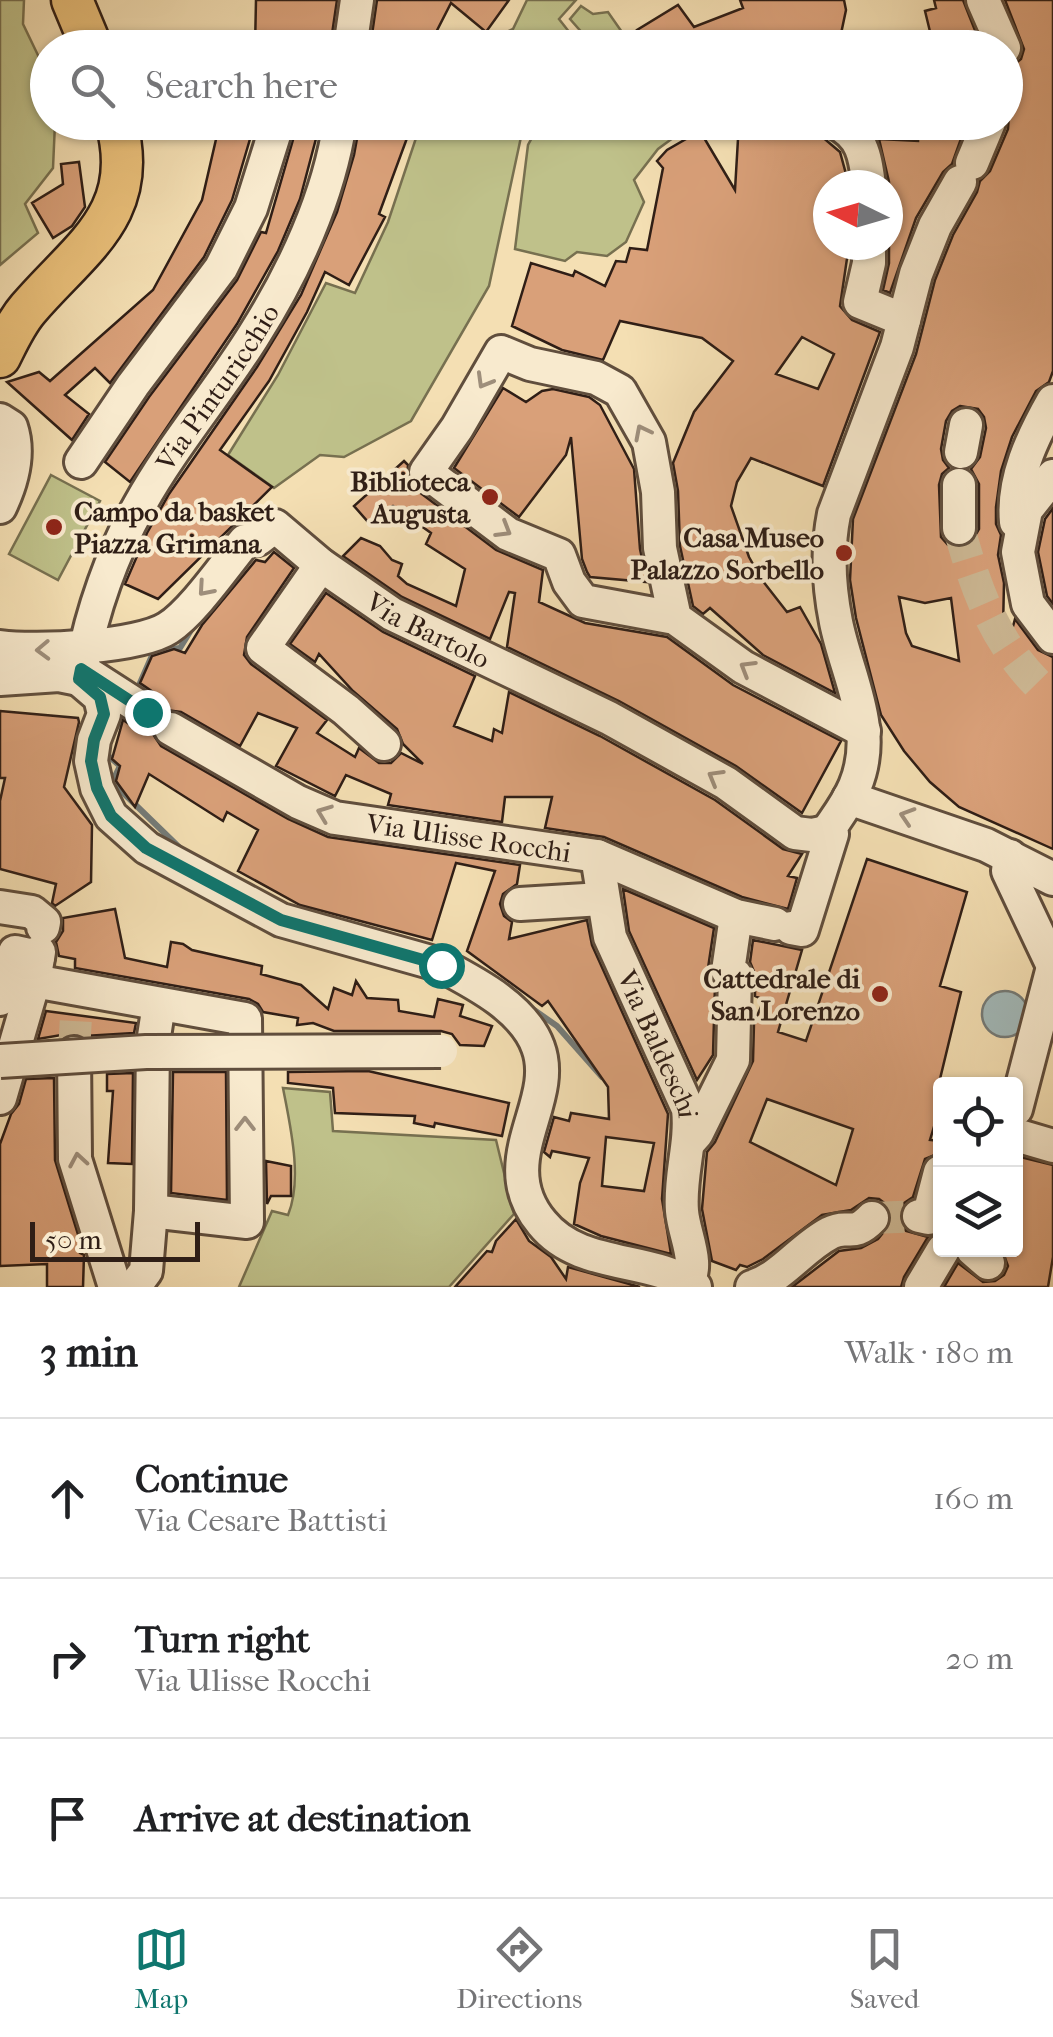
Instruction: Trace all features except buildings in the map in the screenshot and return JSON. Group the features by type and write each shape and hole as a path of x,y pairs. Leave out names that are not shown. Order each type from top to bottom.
{"main road":[{"path":"72,0 84,30"},
{"path":"0,357 24,313 109,218 120,194 124,172 121,140"}],"street":[{"path":"353,30 357,0"},
{"path":"983,0 996,30"},
{"path":"88,451 221,268 251,208 272,140"},
{"name":"Via Pinturicchio","path":"82,665 107,576 140,505 256,333 286,278 322,194 329,140"},
{"path":"859,140 866,170"},
{"path":"832,825 857,783 864,730 862,708 842,648 831,592 830,536 838,498 878,400 916,274 935,226 981,140"},
{"path":"869,260 860,302 904,320"},
{"path":"675,618 660,548 658,492 649,442 620,391 596,378 530,364 501,352 426,472 508,534 560,555 569,582 583,601 675,618 743,667 864,730"},
{"path":"1053,402 1023,464 1014,510 1028,604 1053,637"},
{"path":"0,507 10,487 8,434"},
{"path":"1018,552 1026,510 1053,476"},
{"path":"959,486 959,528"},
{"name":"Via Bartolo","path":"82,665 166,629 245,542 258,539 275,526 321,566 392,614 609,718 726,783 832,825 965,837 1053,879"},
{"path":"321,566 263,648 346,710 384,744"},
{"path":"0,648 82,665 100,697 104,714 91,761 97,788 111,816 146,848 281,920 441,965 517,1016 538,1046 541,1059 522,1180 528,1204 544,1227 570,1246 684,1283"},
{"path":"0,678 60,675 82,665"},
{"name":"Via Ulisse Rocchi","path":"82,665 159,720 298,802 336,818 597,856 736,916 789,927 832,825"},
{"name":"Via Baldeschi","path":"597,856 610,938 684,1109 689,1142 682,1183 682,1215 692,1264 684,1283"},
{"path":"1010,856 1008,871 1053,966 1023,1083"},
{"path":"520,904 602,899"},
{"path":"0,906 32,912 40,948 77,1003 159,1004 245,1020 247,1222 151,1212"},
{"path":"689,1142 697,1134 732,1060 735,975 728,971 736,916"},
{"path":"0,999 15,952 40,948"},
{"path":"40,948 1,1078 146,1052 441,1051"},
{"path":"134,1287 146,1271 151,1212 152,1043 159,1004"},
{"path":"74,1053 75,1158 115,1287"},
{"path":"1023,1136 1053,1146"},
{"path":"89,1207 91,1287"},
{"path":"766,1280 831,1232 862,1228 872,1218"},
{"path":"921,1287 939,1257"}],"green space":[{"path":"0,0 24,0 23,24 30,39 30,140 54,140 53,168 25,204 38,233 0,265"},
{"path":"527,0 576,0 559,19 568,30 513,29"},
{"path":"581,6 593,14 608,12 621,30 580,30 570,19"},
{"path":"415,140 520,140 489,286 411,421 344,457 320,455 274,488 228,455 278,375 326,283 355,293 388,222"},
{"path":"531,140 670,140 658,149 634,180 644,202 626,242 607,256 577,252 565,261 515,249"},
{"name":"Campo da basket Piazza Grimana","path":"51,475 100,501 58,580 9,554"},
{"path":"283,1088 330,1092 333,1131 496,1140 514,1214 449,1287 239,1287 272,1211 288,1215 292,1201 294,1152"}],"water":[{"path":"1005,991 1021,998 1028,1014 1021,1030 1005,1037 989,1030 982,1014 989,998"}],"waterway":[{"path":"152,702 155,696 140,683 154,651 180,648 193,627"},
{"path":"113,733 121,719 137,722"},
{"path":"104,752 120,766 112,782 182,850"},
{"path":"527,1005 557,1026 602,1077"}],"tunnel":[{"path":"959,528 973,575 1002,639 1048,694"},
{"path":"74,1053 76,1016"},
{"path":"872,1218 919,1216"}],"place":[{"name":"Biblioteca Augusta","path":"490,497"},
{"name":"Campo da basket Piazza Grimana","path":"54,527"},
{"name":"Casa Museo Palazzo Sorbello","path":"844,553"},
{"name":"Cattedrale di San Lorenzo","path":"880,994"}],"route":[{"path":"147,712 81,669 79,679 100,697 104,714 91,761 97,788 111,816 146,848 281,920 441,965"}]}
